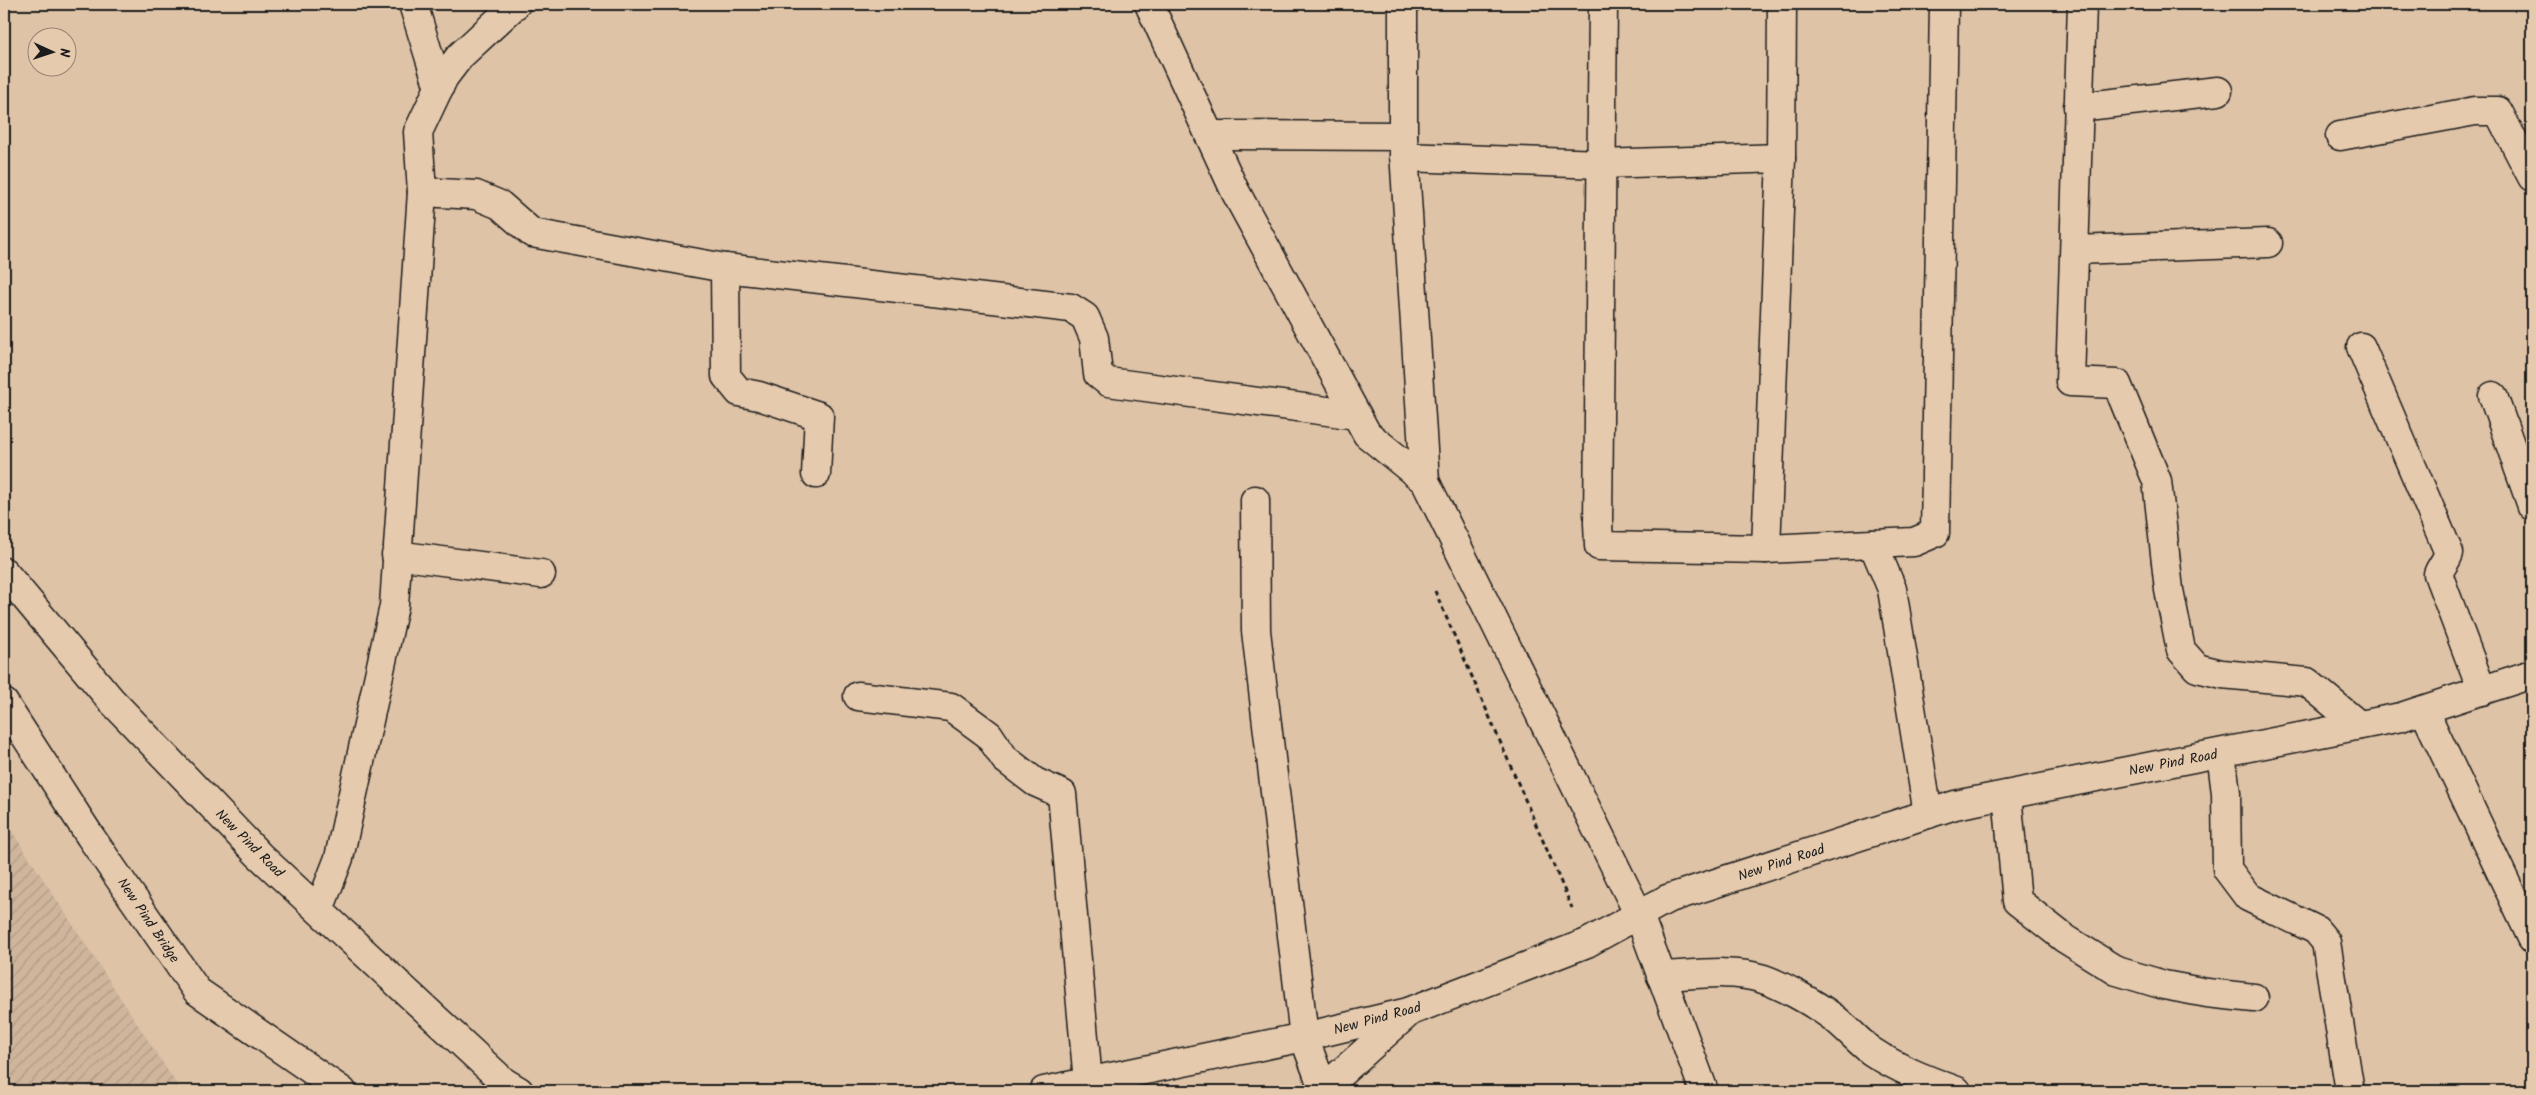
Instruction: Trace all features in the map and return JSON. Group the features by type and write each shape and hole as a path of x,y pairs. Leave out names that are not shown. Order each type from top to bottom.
{"street":[{"path":"413,4 439,88"},
{"path":"319,910 338,858 394,606 422,192 418,132 439,88 460,56 516,4"},
{"path":"1149,4 1235,191 1367,434 1425,481"},
{"path":"1403,4 1404,146 1425,481 1639,915 1704,1091"},
{"path":"1603,4 1599,546 1766,550 1914,542 1935,533 1944,4"},
{"path":"1766,550 1781,158 1782,4"},
{"path":"2082,4 2070,382 2117,384 2157,481 2169,590 2181,650 2197,668 2222,674 2307,682 2360,726"},
{"path":"2078,107 2218,91"},
{"path":"2340,136 2475,111 2498,111 2532,177"},
{"path":"1209,136 1404,146 1601,164 1781,158"},
{"path":"422,192 476,195 500,205 532,233 725,268 1071,308 1085,317 1094,338 1098,374 1108,382 1357,415"},
{"path":"2074,250 2268,243"},
{"path":"725,268 726,376 739,392 759,396 819,416 816,474"},
{"path":"2361,347 2449,553 2446,564 2440,568 2438,574 2482,691"},
{"path":"2494,396 2532,506"},
{"path":"1255,500 1256,631 1304,1037 1323,1091 1408,1012"},
{"path":"1873,544 1892,589 1928,814"},
{"path":"396,555 541,574"},
{"name":"New Pind Road","path":"4,572 111,700 260,855 504,1082 519,1091"},
{"name":"New Pind Road","path":"1044,1091 1304,1037 1408,1012 1587,944 1667,899 1955,805 2401,717 2532,674"},
{"path":"858,696 951,708 989,735 1005,759 1028,777 1062,794 1088,1082"},
{"name":"New Pind Bridge","path":"4,703 90,836 197,990 342,1091"},
{"path":"2424,710 2532,938"},
{"path":"2221,753 2226,793 2227,869 2248,897 2316,930 2326,942 2350,1091"},
{"path":"2007,795 2017,901 2064,938 2118,971 2181,988 2254,998"},
{"path":"1661,976 1738,974 1760,978 1807,1000 1834,1017 1869,1049 1890,1063 1911,1074 1958,1091"}],"path":[{"path":"1434,589 1587,944"}],"shaded area":[{"path":"4,819 181,1091 4,1091"}]}
